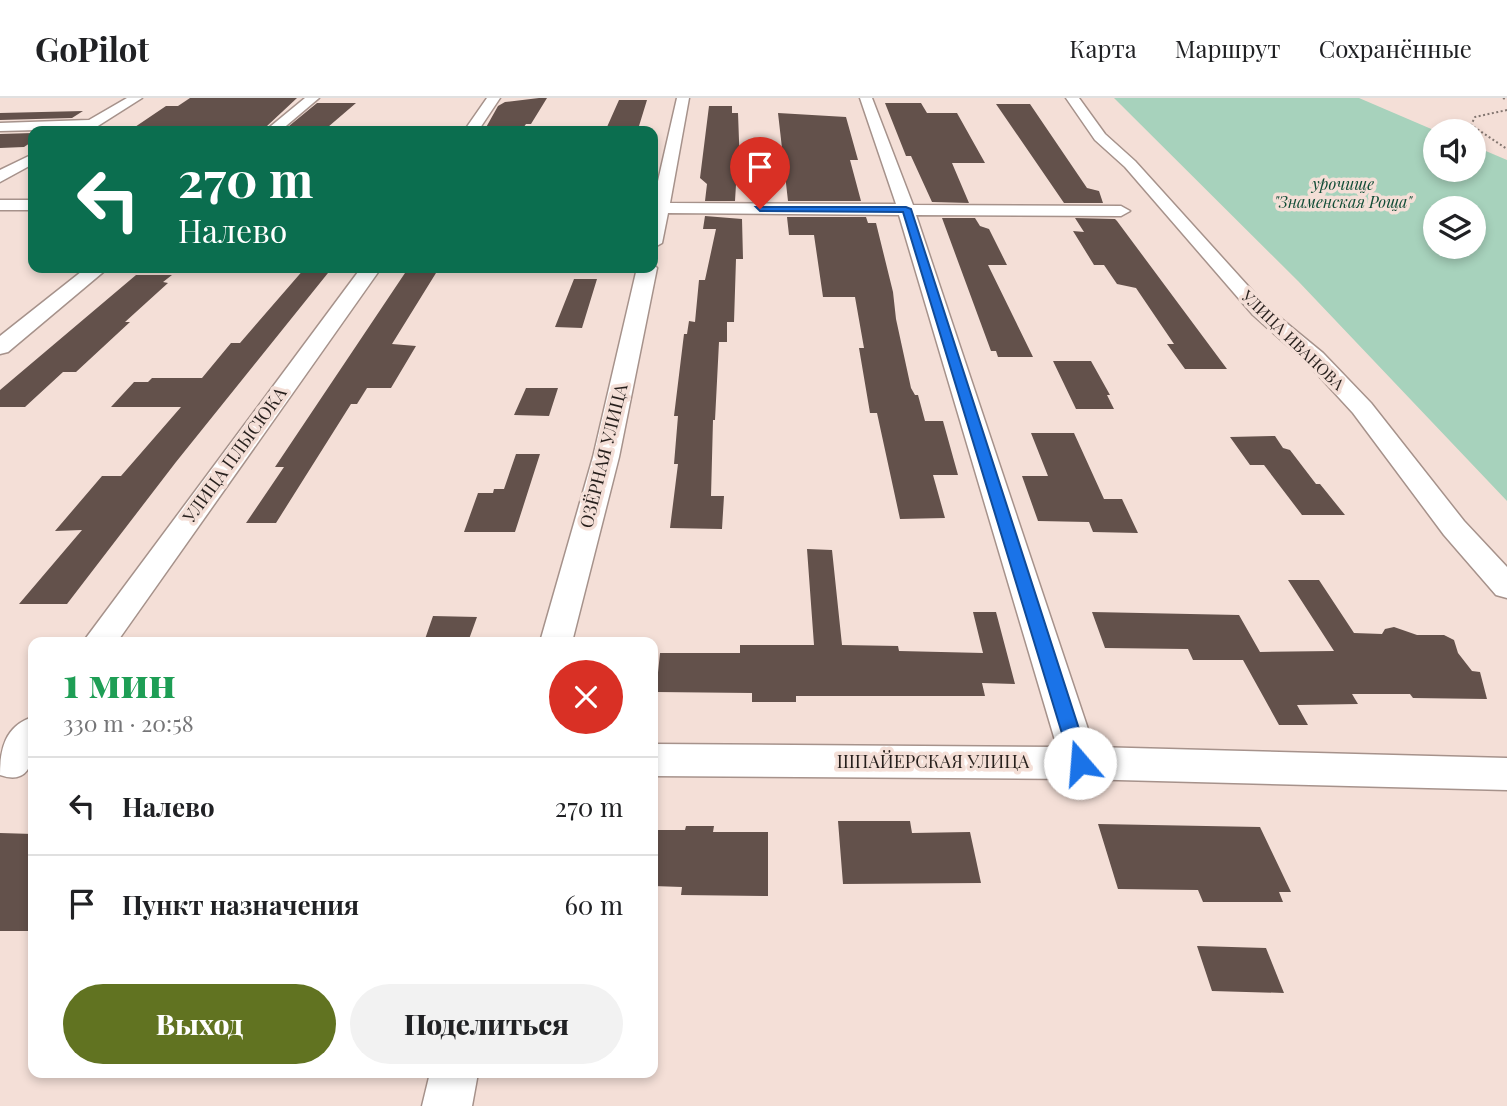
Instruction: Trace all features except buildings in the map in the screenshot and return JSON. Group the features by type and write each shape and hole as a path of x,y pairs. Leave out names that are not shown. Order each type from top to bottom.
{"street":[{"path":"89,126 136,98"},
{"path":"278,126 313,98"},
{"path":"474,126 494,98"},
{"path":"658,221 683,98"},
{"path":"866,98 906,209 1080,763"},
{"name":"УЛИЦА ИВАНОВА","path":"1072,98 1100,137 1130,164 1259,311 1315,358 1362,408 1454,528 1507,587"},
{"path":"0,127 28,127"},
{"path":"0,177 28,161"},
{"path":"0,205 28,205"},
{"path":"661,208 1121,211"},
{"path":"0,347 92,273"},
{"name":"УЛИЦА ПЛЫСЮКА","path":"103,637 367,273"},
{"name":"ОЗЁРНАЯ УЛИЦА","path":"557,637 607,457 646,273"},
{"path":"15,763 28,741"},
{"name":"ШПАЙЕРСКАЯ УЛИЦА","path":"658,760 1080,763 1507,774"},
{"path":"447,1106 453,1078"}],"path":[{"path":"1503,98 1507,100"},
{"path":"1507,110 1475,117 1471,125 1507,149"}],"green space":[{"name":"урочище \"Знаменская Роща\"","path":"1114,98 1359,98 1423,125 1423,182 1486,182 1486,151 1507,160 1507,501 1298,281"}],"route":[{"path":"760,209 906,209 1080,763"}]}
